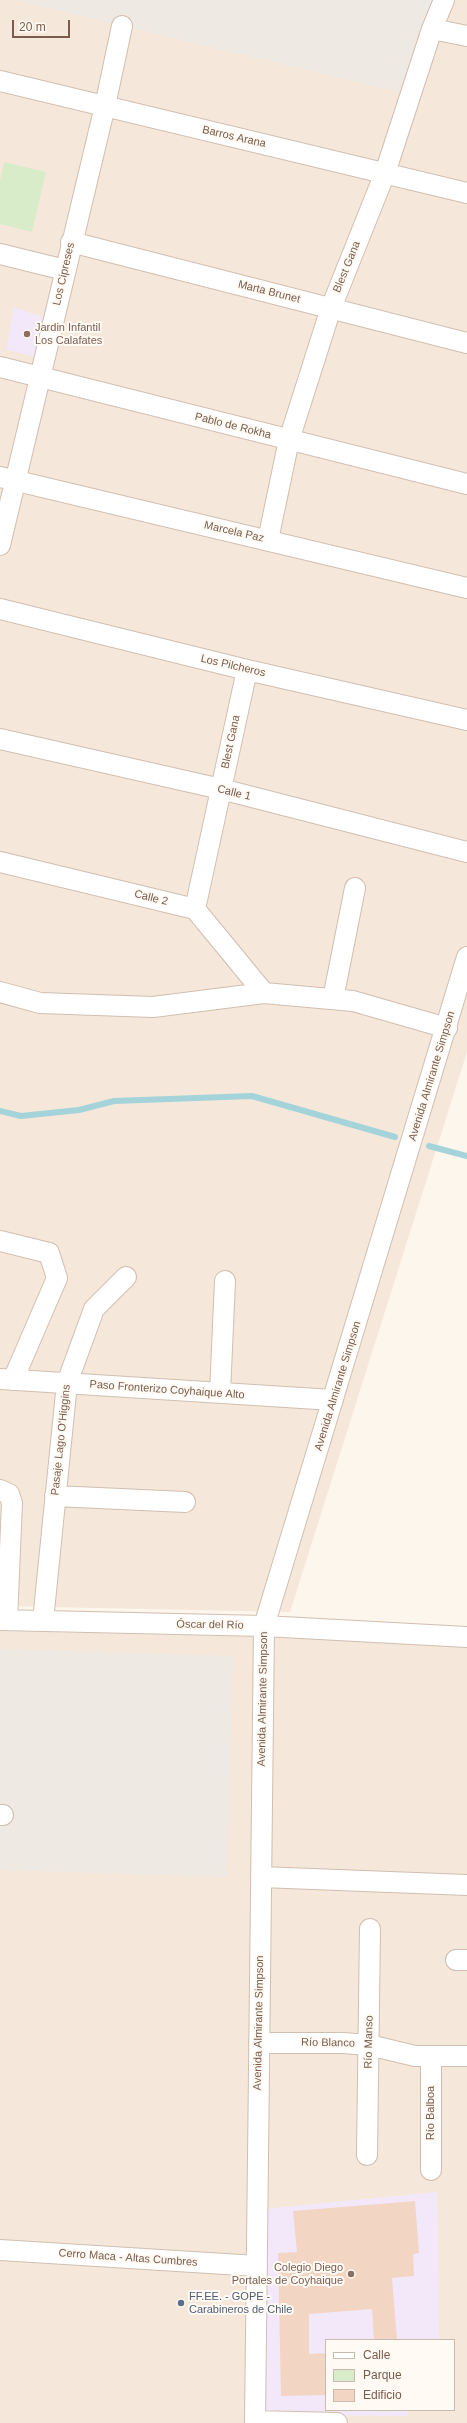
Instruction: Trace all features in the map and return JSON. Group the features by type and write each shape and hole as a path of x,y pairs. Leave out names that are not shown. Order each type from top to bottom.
{"street":[{"name":"Blest Gana","path":"268,540 289,440 330,308 385,173 432,28 444,0"},
{"name":"Los Cipreses","path":"0,545 8,478 40,377 64,270 105,106 122,26"},
{"path":"432,28 467,36"},
{"name":"Barros Arana","path":"0,81 467,193"},
{"name":"Marta Brunet","path":"71,242 467,343"},
{"path":"0,254 64,270"},
{"name":"Pablo de Rokha","path":"0,367 467,484"},
{"name":"Marcela Paz","path":"8,478 467,588"},
{"name":"Los Pilcheros","path":"0,609 247,670 467,720"},
{"name":"Blest Gana","path":"195,909 247,670"},
{"name":"Calle 1","path":"0,739 221,789 467,852"},
{"name":"Calle 2","path":"0,862 195,909"},
{"path":"333,1000 355,888"},
{"path":"195,909 264,994"},
{"name":"Avenida Almirante Simpson","path":"255,2422 264,1626 447,1028 467,958"},
{"path":"0,992 40,1003 153,1007 264,994 353,1001 447,1028"},
{"path":"0,1241 49,1253 58,1278 6,1379"},
{"name":"Pasaje Lago O'Higgins","path":"43,1621 67,1383 94,1309 126,1277"},
{"path":"220,1393 225,1281"},
{"name":"Paso Fronterizo Coyhaique Alto","path":"6,1379 333,1400"},
{"path":"0,1490 9,1494 12,1502 4,1620"},
{"path":"55,1496 185,1502"},
{"name":"Óscar del Río","path":"4,1620 264,1626 467,1638"},
{"path":"261,1877 467,1885"},
{"name":"Río Manso","path":"367,2155 370,1929"},
{"name":"Río Blanco","path":"259,2043 368,2045 415,2056 467,2056"},
{"name":"Río Balboa","path":"431,2056 431,2170"},
{"name":"Cerro Maca - Altas Cumbres","path":"0,2250 257,2266"},
{"path":"255,2422 337,2423"}],"shaded area":[{"path":"0,0 467,0 467,1052 290,1612 0,1606"},
{"path":"15,0 434,0 398,92"},
{"name":"Jardin Infantil Los Calafates","path":"13,307 47,318 40,358 7,350"},
{"path":"0,1631 467,1641 467,2423 0,2423"},
{"path":"0,1649 233,1656 226,1877 0,1870"},
{"name":"Colegio Diego Portales de Coyhaique","path":"437,2192 439,2339 325,2339 325,2411 408,2411 408,2416 263,2415 264,2209"}],"green space":[{"path":"4,162 46,172 32,232 0,224 0,181"}],"building":[{"path":"415,2201 419,2253 413,2254 414,2276 392,2278 397,2339 374,2339 372,2309 309,2314 309,2354 325,2353 325,2395 281,2396 278,2253 297,2252 293,2211"}],"waterway":[{"path":"0,1111 21,1116 79,1110 114,1101 252,1096 395,1137"},
{"path":"429,1146 467,1156"}],"place":[{"name":"Jardin Infantil Los Calafates","path":"27,334"},
{"name":"Colegio Diego Portales de Coyhaique","path":"351,2274"},
{"name":"FF.EE. - GOPE - Carabineros de Chile","path":"181,2303"}]}
